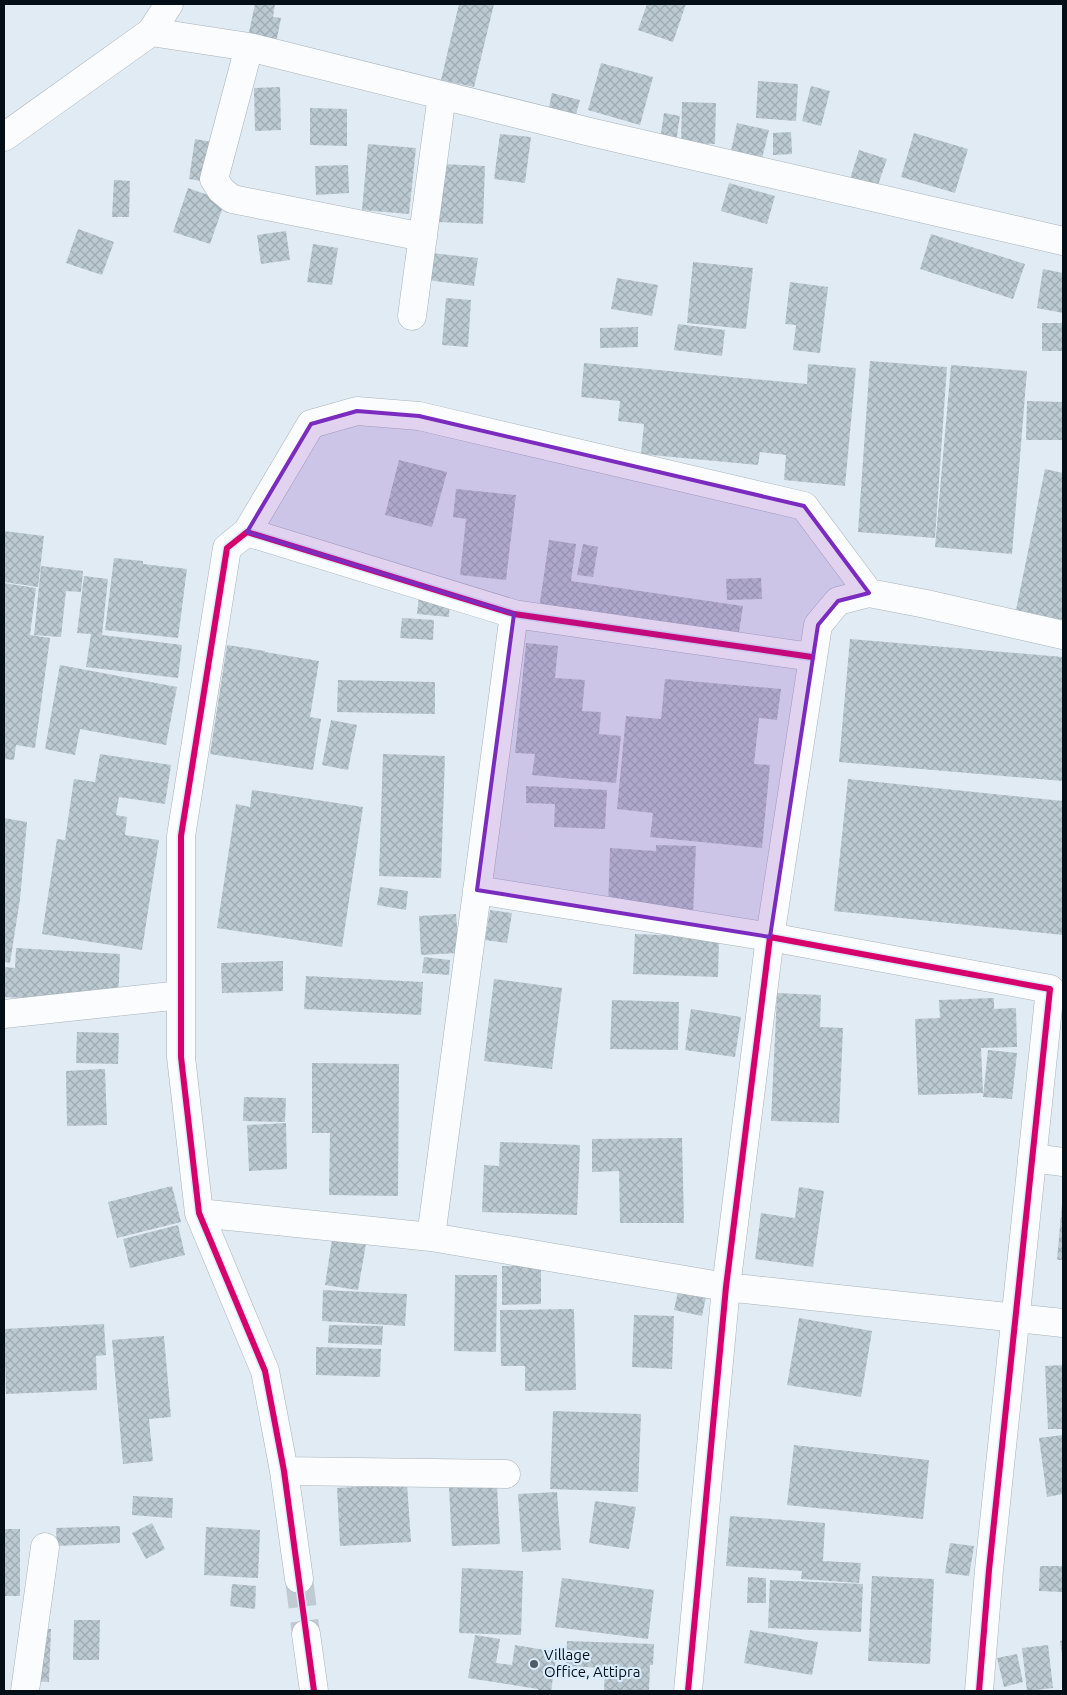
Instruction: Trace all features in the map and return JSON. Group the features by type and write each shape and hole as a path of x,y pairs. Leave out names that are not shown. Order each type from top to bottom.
{"street":[{"path":"4,137 151,32 169,4"},
{"path":"151,32 249,47 590,132 1063,241"},
{"path":"249,47 214,179 221,190 232,199 423,236"},
{"path":"412,316 442,95"},
{"path":"299,1578 284,1470 265,1371 200,1213 181,1057 181,836 227,548 247,532 311,424 357,411 418,416 804,506 869,593"},
{"path":"247,532 514,614 812,656"},
{"path":"688,1691 726,1287 770,938 818,625 838,601 869,593 1063,635"},
{"path":"431,1237 514,614"},
{"path":"477,890 770,938 1050,989 1014,1317 979,1691"},
{"path":"4,1014 181,995"},
{"path":"1032,1158 1063,1162"},
{"path":"200,1213 431,1237 726,1287 1063,1323"},
{"path":"284,1470 506,1474"},
{"path":"24,1691 45,1547"},
{"path":"306,1634 314,1691"}],"highlighted area":[{"path":"357,411 419,416 804,506 869,593 838,601 818,625 770,937 477,890 514,614 247,532 311,424"}],"building":[{"path":"255,4 275,4 273,17 281,18 275,48 247,42"},
{"path":"459,4 494,4 474,87 441,80"},
{"path":"647,4 686,4 673,42 638,30"},
{"path":"601,63 653,77 640,125 588,110"},
{"path":"758,81 798,84 796,121 756,118"},
{"path":"811,86 830,91 821,126 802,121"},
{"path":"280,87 281,130 255,131 254,88"},
{"path":"552,93 580,100 575,118 548,112"},
{"path":"682,102 716,103 715,144 681,143"},
{"path":"310,108 347,109 347,146 310,145"},
{"path":"664,113 680,116 676,142 660,140"},
{"path":"737,123 769,130 760,167 729,160"},
{"path":"791,132 792,154 773,155 773,133"},
{"path":"914,133 968,149 955,193 901,177"},
{"path":"500,134 531,137 525,183 494,179"},
{"path":"195,139 224,144 218,184 189,179"},
{"path":"368,144 416,148 409,214 362,210"},
{"path":"859,150 887,159 877,188 850,179"},
{"path":"442,164 485,166 483,224 439,222"},
{"path":"348,165 349,193 316,195 315,166"},
{"path":"114,180 130,181 129,217 112,217"},
{"path":"729,183 775,196 767,224 721,211"},
{"path":"188,188 225,201 210,244 173,232"},
{"path":"78,229 114,242 102,275 66,263"},
{"path":"286,231 290,260 261,264 257,235"},
{"path":"931,234 1025,264 1013,299 920,269"},
{"path":"313,244 338,248 332,285 307,282"},
{"path":"431,253 478,258 474,286 427,280"},
{"path":"693,262 753,268 746,329 687,323"},
{"path":"1043,269 1063,273 1063,313 1037,308"},
{"path":"617,278 658,285 652,316 611,309"},
{"path":"790,282 828,287 820,353 793,350 796,325 785,324"},
{"path":"446,298 471,300 468,347 442,345"},
{"path":"1042,323 1063,323 1063,351 1042,351"},
{"path":"678,324 725,330 722,356 674,350"},
{"path":"638,327 638,347 600,348 600,328"},
{"path":"870,361 947,367 935,538 858,532"},
{"path":"584,363 807,384 808,364 856,368 845,486 784,480 786,455 760,452 758,465 641,454 644,424 618,421 620,401 581,397"},
{"path":"951,365 1027,371 1012,554 935,547"},
{"path":"1027,401 1063,402 1063,440 1026,440"},
{"path":"399,460 447,472 432,527 385,515"},
{"path":"1045,469 1063,473 1063,620 1016,610"},
{"path":"456,489 516,495 506,580 460,575 466,519 453,517"},
{"path":"4,531 44,536 38,587 4,582"},
{"path":"549,540 576,544 571,581 743,606 737,645 538,616"},
{"path":"583,544 598,547 593,577 577,575"},
{"path":"114,558 143,561 143,564 187,569 178,638 105,630"},
{"path":"41,566 83,571 81,592 66,591 61,637 34,635"},
{"path":"84,576 108,579 102,635 182,645 178,678 86,667 91,634 77,633"},
{"path":"761,578 762,599 727,600 726,579"},
{"path":"4,583 36,588 30,635 50,638 35,748 16,745 14,760 4,759"},
{"path":"419,595 450,598 449,617 417,614"},
{"path":"402,618 434,620 433,640 400,638"},
{"path":"850,639 1063,657 1063,781 839,762"},
{"path":"526,643 558,646 555,678 585,680 582,711 601,712 599,734 621,736 616,783 532,775 535,754 515,753"},
{"path":"227,645 319,661 310,717 321,719 313,770 210,754"},
{"path":"60,665 177,687 166,745 80,729 75,755 45,749"},
{"path":"665,679 781,689 777,720 759,718 754,764 770,765 762,848 650,837 653,813 617,809 626,716 661,719"},
{"path":"338,680 435,682 435,714 337,712"},
{"path":"331,720 357,725 348,770 322,765"},
{"path":"100,754 171,765 165,804 119,797 116,815 127,817 125,835 159,840 142,950 42,934 57,839 65,840 74,779 95,782"},
{"path":"383,754 445,756 441,878 379,876"},
{"path":"848,779 1063,801 1063,935 834,911"},
{"path":"526,786 607,790 605,829 554,827 555,804 526,803"},
{"path":"252,790 363,807 342,947 217,928 236,804 250,807"},
{"path":"4,818 27,822 20,899 10,963 4,962"},
{"path":"656,845 696,846 693,913 608,909 610,848 656,851"},
{"path":"380,887 408,891 406,910 377,905"},
{"path":"490,910 512,913 507,943 485,940"},
{"path":"456,914 459,953 421,955 419,916"},
{"path":"635,934 719,937 718,977 633,974"},
{"path":"16,948 120,954 118,1002 4,997 4,967 15,968"},
{"path":"424,957 450,960 449,975 422,973"},
{"path":"283,961 283,991 222,993 221,963"},
{"path":"306,976 423,982 421,1015 304,1009"},
{"path":"494,979 562,988 552,1069 484,1061"},
{"path":"777,993 821,995 820,1027 843,1028 839,1123 771,1121"},
{"path":"994,998 994,1009 1016,1008 1017,1047 981,1048 983,1093 918,1095 915,1019 940,1018 939,1000"},
{"path":"612,1000 679,1002 678,1050 610,1049"},
{"path":"691,1009 741,1017 735,1057 685,1050"},
{"path":"77,1032 119,1033 118,1064 76,1063"},
{"path":"988,1050 1017,1053 1012,1099 983,1097"},
{"path":"312,1063 399,1064 398,1196 329,1195 330,1133 312,1133"},
{"path":"105,1069 107,1125 67,1126 66,1071"},
{"path":"244,1097 286,1098 285,1122 243,1121"},
{"path":"286,1123 287,1169 249,1171 247,1125"},
{"path":"682,1138 684,1223 620,1223 619,1171 592,1172 592,1139"},
{"path":"500,1142 580,1145 577,1215 482,1212 484,1165 499,1166"},
{"path":"172,1186 181,1222 117,1238 108,1202"},
{"path":"799,1187 824,1191 813,1267 755,1259 761,1213 795,1218"},
{"path":"1062,1204 1063,1260 1057,1260"},
{"path":"178,1225 185,1255 130,1268 123,1239"},
{"path":"332,1239 366,1244 358,1290 325,1285"},
{"path":"502,1266 541,1266 541,1304 502,1305"},
{"path":"455,1275 497,1275 496,1352 454,1351"},
{"path":"323,1290 407,1294 405,1326 322,1321"},
{"path":"678,1291 706,1297 702,1316 674,1310"},
{"path":"574,1309 576,1390 525,1391 525,1366 501,1366 500,1310"},
{"path":"634,1315 674,1316 672,1369 632,1367"},
{"path":"799,1318 872,1331 861,1397 787,1385"},
{"path":"104,1324 106,1355 96,1356 97,1390 6,1394 4,1329"},
{"path":"329,1325 383,1326 382,1345 328,1343"},
{"path":"164,1336 171,1417 149,1419 153,1461 123,1464 112,1340"},
{"path":"316,1347 381,1349 380,1377 316,1375"},
{"path":"1063,1365 1063,1429 1048,1429 1045,1366"},
{"path":"553,1411 641,1414 638,1492 550,1489"},
{"path":"1063,1435 1063,1494 1047,1497 1039,1438"},
{"path":"794,1445 929,1460 923,1519 787,1505"},
{"path":"407,1484 411,1542 340,1546 337,1488"},
{"path":"497,1486 500,1544 452,1546 449,1487"},
{"path":"557,1492 561,1550 522,1552 518,1494"},
{"path":"133,1496 173,1498 172,1518 132,1515"},
{"path":"595,1501 636,1507 629,1549 589,1543"},
{"path":"730,1516 825,1523 823,1561 861,1563 859,1583 801,1579 802,1571 726,1566"},
{"path":"152,1523 165,1549 146,1559 132,1533"},
{"path":"120,1526 120,1543 57,1546 56,1528"},
{"path":"206,1527 260,1530 258,1578 204,1575"},
{"path":"4,1529 20,1529 20,1596 4,1596"},
{"path":"950,1543 974,1546 969,1576 945,1573"},
{"path":"1040,1566 1063,1566 1063,1592 1039,1591"},
{"path":"462,1568 523,1571 521,1635 459,1633"},
{"path":"872,1576 934,1579 930,1664 868,1661"},
{"path":"748,1577 766,1578 766,1603 747,1603"},
{"path":"562,1578 654,1590 648,1639 555,1627"},
{"path":"770,1580 863,1584 861,1632 768,1628"},
{"path":"232,1584 256,1586 255,1609 230,1606"},
{"path":"74,1620 100,1620 99,1660 73,1660"},
{"path":"32,1628 51,1629 49,1682 30,1681"},
{"path":"750,1630 818,1642 812,1675 744,1663"},
{"name":"Village Office, Attipra","path":"475,1635 500,1639 496,1663 512,1665 515,1645 557,1652 551,1691 538,1691 538,1689 468,1678"},
{"path":"1063,1640 1063,1654 1062,1654 1060,1641"},
{"path":"567,1641 654,1644 653,1665 650,1665 649,1691 604,1691 605,1668 566,1666"},
{"path":"1048,1645 1053,1688 1027,1691 1022,1648"},
{"path":"1017,1654 1023,1682 1004,1687 997,1658"}],"tunnel":[{"path":"299,1579 306,1634"}],"cycle path":[{"path":"314,1691 284,1471 265,1371 199,1213 181,1057 181,836 227,548 247,532 514,614 812,657"},
{"path":"688,1691 726,1287 770,937 1050,989 989,1570 979,1691"}],"place":[{"name":"Village Office, Attipra","path":"534,1664"}]}
